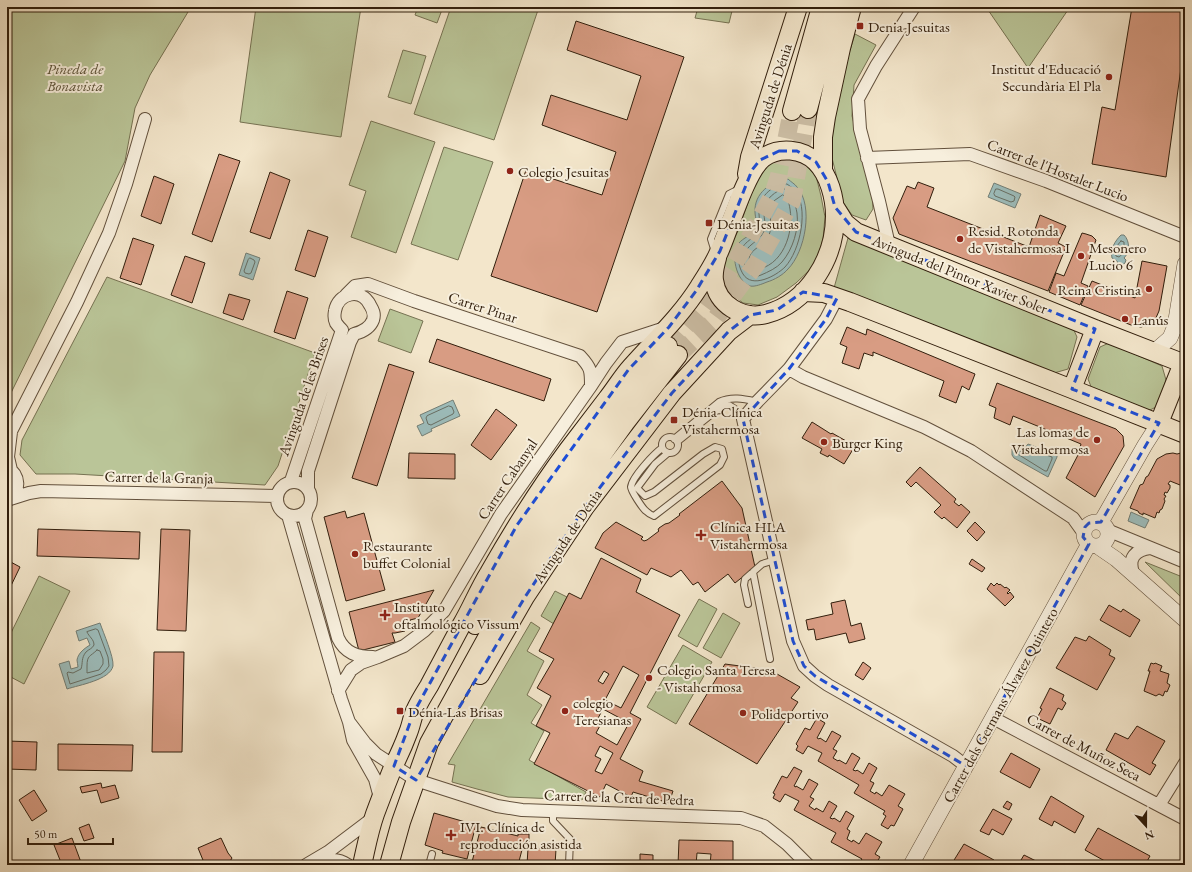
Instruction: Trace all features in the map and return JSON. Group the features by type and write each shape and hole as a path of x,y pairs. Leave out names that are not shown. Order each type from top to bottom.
{"main road":[{"name":"Avinguda de Dénia","path":"745,185 750,157 798,7"},
{"name":"Avinguda de Dénia","path":"821,7 800,110 835,7"},
{"name":"Avinguda de Dénia","path":"822,170 822,137 841,48 852,7"},
{"name":"Avinguda de Dénia","path":"779,151 797,151 816,162 822,170 828,182 835,207 835,219 833,240 826,260 817,276 803,292 787,305 766,314 750,315 741,313 728,306 718,294 713,278 717,258 752,170 760,160 769,154 779,151"},
{"name":"Avinguda del Pintor Xavier Soler","path":"835,207 845,223 856,232 1095,329 1184,361"},
{"name":"Avinguda de Dénia","path":"362,865 373,818 408,734 414,712 487,576 517,525 565,454 629,369 668,327 696,291 717,258"},
{"path":"803,292 824,293 850,302 1185,434"},
{"name":"Avinguda de Dénia","path":"416,780 440,743 525,597 585,507 672,393 729,331 750,315"},
{"path":"1072,389 1095,329"},
{"name":"Avinguda de Dénia","path":"389,865 401,822 429,743 527,565 574,494 625,423 673,350 627,397 511,562 424,717 408,734"},
{"name":"Carrer dels Germans Álvarez Quintero","path":"1159,424 1184,361"}],"street":[{"path":"889,245 860,129 858,99 876,66 914,7"},
{"path":"9,500 17,490 8,458 9,435 78,302 109,233 126,184 145,119"},
{"name":"Carrer de l'Hostaler Lucio","path":"867,158 970,154 1046,181 1185,237"},
{"path":"1155,351 1170,338 1175,326 1185,264"},
{"name":"Carrer Pinar","path":"346,295 355,286 368,284 414,301 580,356 586,362 591,371 591,386"},
{"name":"Avinguda de les Brises","path":"291,481 342,330 336,323 334,317 336,304 346,295 356,294 367,299 374,311 373,320 369,326 361,332 354,334 350,342 308,471 308,488"},
{"path":"837,298 826,319 789,369 743,420 793,641 804,666 815,676 828,685 953,756 966,766"},
{"name":"Carrer Cabanyal","path":"378,657 404,646 424,631 444,611 501,514 622,342 668,327"},
{"path":"789,369 804,377 924,427 971,451 1073,518 1097,536 1116,559 1185,620"},
{"name":"Carrer dels Germans Álvarez Quintero","path":"911,865 1097,536 1145,445 1159,424"},
{"name":"Carrer de la Granja","path":"12,472 41,491"},
{"path":"307,510 298,516 283,513 276,502 276,496 281,486 291,481 300,482 308,488 311,494 310,505 305,519 306,526 341,646 346,650 365,657 378,657"},
{"name":"Carrer de la Granja","path":"9,500 30,492 41,491 276,496"},
{"path":"288,515 353,740 375,779 380,794 380,801"},
{"path":"1097,536 1150,548 1185,562"},
{"path":"1133,573 1131,561 1136,553 1141,549 1150,548"},
{"path":"338,690 351,670 361,662 378,657"},
{"name":"Carrer de Muñoz Seca","path":"993,718 1185,819"},
{"path":"349,722 365,743 376,754 394,766"},
{"path":"1159,805 1185,762"},
{"name":"Carrer de la Creu de Pedra","path":"394,766 416,780 497,806 522,810 741,818 764,826 787,844 808,865"},
{"path":"306,865 328,852 373,818"},
{"path":"311,865 334,859 348,865"}],"lane":[{"path":"676,440 719,402 727,398 740,398 758,402"},
{"path":"676,440 722,406 728,405 735,409 743,420"},
{"path":"668,453 662,448 662,442 669,437 676,440"},
{"path":"662,448 655,453 647,463 631,487 644,510 654,516 720,465 724,457 722,449 715,447 703,454 654,492 645,496 637,488 655,464 668,453 673,453 677,449 676,440"},
{"path":"748,604 744,584 745,579 762,564 775,560"},
{"path":"752,572 770,659"},
{"path":"553,811 553,821 570,839 569,865"},
{"path":"429,865 432,854"}],"highlighted area":[{"path":"779,151 797,151 816,162 828,182 835,207 856,232 1095,329 1072,389 1159,423 1101,522 1089,523 1085,527 1083,537 1089,544 966,766 815,676 804,666 793,641 743,419 789,369 826,319 837,298 803,292 777,310 750,315 729,331 672,393 585,507 525,597 416,780 394,766 414,712 517,525 629,369 669,327 696,291 720,251 752,170 760,160"}],"green space":[{"name":"Pineda de Bonavista","path":"7,7 191,7 150,75 135,108 125,161 7,401"},
{"path":"256,7 361,7 341,137 240,122"},
{"path":"418,7 443,7 437,23 415,15"},
{"path":"451,7 539,7 494,140 414,114"},
{"path":"643,7 733,7 729,23 695,18 697,11"},
{"path":"986,7 1070,7 1028,68"},
{"path":"855,34 876,45 854,85 852,116 872,192 873,209 866,220 852,215 843,202 831,154 828,122"},
{"path":"403,50 426,56 411,104 388,97"},
{"path":"371,121 435,142 396,253 351,237 366,191 349,185"},
{"path":"444,147 493,162 458,260 411,244"},
{"path":"788,159 803,162 816,176 825,217 823,239 816,264 796,283 777,297 758,305 743,303 727,290 722,274 724,258 738,231 755,183 770,163"},
{"path":"848,238 1072,326 1077,337 1068,369 1054,373 834,288"},
{"path":"107,277 315,353 278,466 265,485 75,474 36,474 20,455 22,440"},
{"path":"390,309 423,321 411,353 378,341"},
{"path":"1109,343 1162,366 1166,380 1160,405 1148,411 1092,389 1088,379 1100,347"},
{"path":"1145,562 1185,578 1185,601"},
{"path":"39,576 70,591 24,684 7,675 7,641"},
{"path":"555,591 567,597 554,624 541,616"},
{"path":"699,599 717,609 697,647 678,636"},
{"path":"723,613 740,623 721,658 703,648"},
{"path":"531,622 540,628 527,651 544,661 527,695 542,705 531,723 544,731 529,760 586,792 582,800 508,797 452,782 455,765 448,764"},
{"path":"683,645 712,662 676,724 647,707"}],"water":[{"path":"788,179 797,187 802,195 805,205 806,217 803,241 794,261 786,271 773,280 750,286 741,279 738,273 735,260 736,248 741,241 756,228 755,205 757,199 770,185"},
{"path":"994,183 1021,194 1015,208 988,197"},
{"path":"1121,235 1126,237 1128,246 1126,256 1124,258 1126,260 1125,263 1121,266 1112,258 1112,251"},
{"path":"246,253 260,258 253,280 239,275"},
{"path":"453,400 460,416 431,429 432,431 422,436 417,426 424,423 420,415"},
{"path":"1028,444 1057,455 1048,477 1014,458 1012,455 1012,449 1015,447 1021,447 1024,449"},
{"path":"1131,512 1149,520 1145,528 1128,521"},
{"path":"100,623 112,657 113,666 111,671 106,675 86,684 67,689 59,664 69,661 71,669 78,667 77,660 80,653 90,645 87,638 79,641 76,631"}],"building":[{"path":"1132,7 1185,7 1185,39 1166,177 1092,164 1102,107 1115,110"},
{"path":"576,21 684,57 597,312 491,276 526,170 602,195 616,152 542,125 551,95 627,120 641,76 567,50"},
{"path":"219,154 240,161 212,242 192,234"},
{"path":"270,172 290,180 270,239 250,232"},
{"path":"154,176 174,184 161,224 141,216"},
{"name":"Resid. Rotonda de Vistahermosa I","path":"918,182 934,188 927,207 1029,247 1040,215 1066,226 1058,243 1066,247 1048,291 899,234 893,218 907,186 915,189"},
{"path":"308,230 328,237 315,277 295,270"},
{"name":"Mesonero Lucio 6","path":"1082,233 1092,236 1096,240 1081,283 1088,286 1080,305 1049,292 1056,273 1064,276"},
{"path":"133,238 154,245 141,285 120,278"},
{"path":"185,256 205,263 192,303 171,295"},
{"name":"Reina Cristina","path":"1142,261 1167,266 1159,311 1155,320 1151,324 1141,327 1131,325 1081,305 1092,281 1135,298"},
{"path":"287,291 308,298 295,339 274,332"},
{"path":"229,294 250,300 243,320 223,313"},
{"path":"847,327 866,335 867,329 975,374 969,390 962,386 956,403 939,396 944,381 873,352 873,356 864,353 859,369 842,363 847,347 840,344"},
{"path":"437,339 551,379 544,401 429,362"},
{"path":"389,364 414,372 377,486 352,478"},
{"name":"Las lomas de Vistahermosa","path":"997,383 1116,429 1123,436 1124,446 1095,497 1066,478 1078,455 1081,444 1013,416 1010,425 994,418 996,408 989,405"},
{"path":"496,409 517,425 491,460 471,445"},
{"path":"812,422 831,434 832,433 855,446 844,464 829,455 828,457 820,453 822,449 802,438"},
{"path":"409,453 455,454 455,479 408,478"},
{"path":"1166,454 1185,454 1185,487 1170,481 1168,484 1170,485 1170,488 1164,495 1166,496 1162,509 1159,513 1157,512 1155,518 1143,513 1143,515 1130,508 1140,485 1143,484 1157,459"},
{"path":"920,467 956,499 954,502 959,506 961,504 970,512 957,528 944,517 942,519 934,512 941,505 916,482 911,487 906,482"},
{"name":"Clínica HLA Vistahermosa","path":"722,481 742,508 755,567 735,583 728,574 705,592 698,582 693,585 681,570 671,577 651,568 647,575 595,548 603,533 616,522 643,537 641,539 644,541 647,540 659,531 659,528 680,515 679,514"},
{"name":"Restaurante buffet Colonial","path":"345,511 347,518 364,513 385,590 346,601 324,517"},
{"path":"975,522 985,532 977,541 967,531"},
{"path":"38,529 140,532 139,559 37,556"},
{"path":"161,529 190,530 186,631 157,630"},
{"path":"601,558 641,579 636,592 680,615 630,713 641,719 620,759 643,771 639,781 673,791 669,803 633,792 631,797 606,784 600,797 534,764 550,733 536,726 551,696 537,688 554,659 539,651 569,593 581,599","holes":["623,666 639,675 621,708 605,700","604,671 609,674 603,684 598,681","603,709 629,723 617,745 596,733 602,722 597,720","600,746 613,753 602,774 595,771 601,759 595,756"]},
{"path":"972,559 985,568 982,572 969,564"},
{"path":"7,560 20,567 7,594"},
{"path":"991,583 994,586 997,583 999,585 1000,584 1010,590 1007,593 1008,594 1010,592 1014,597 1005,606 987,589"},
{"name":"Instituto oftalmológico Vissum","path":"434,590 418,618 410,620 410,624 405,631 392,633 395,642 359,651 349,612"},
{"path":"845,600 851,626 861,623 865,639 849,643 846,633 816,640 814,629 808,630 806,620 833,614 831,603"},
{"path":"1109,605 1121,612 1123,609 1140,620 1130,637 1100,620"},
{"path":"1089,636 1111,650 1109,655 1115,658 1097,690 1056,668 1075,637 1086,641"},
{"path":"154,652 184,652 182,752 152,752"},
{"path":"863,662 871,668 863,680 855,675"},
{"path":"1151,663 1162,666 1160,671 1169,674 1167,683 1170,685 1167,692 1165,691 1163,696 1159,694 1156,696 1144,691"},
{"name":"Polideportivo","path":"725,664 770,670 800,687 791,698 798,702 757,764 689,724"},
{"path":"1050,688 1064,695 1062,700 1066,703 1062,710 1058,708 1050,724 1037,718 1042,709 1040,708"},
{"path":"817,718 825,723 817,738 820,738 826,742 832,731 841,736 833,749 837,751 833,758 846,764 852,753 860,758 853,770 857,770 863,774 869,763 877,768 870,781 874,783 870,791 875,794 876,792 882,796 889,785 905,794 898,806 903,809 894,826 891,825 888,829 881,825 886,816 883,814 885,811 854,793 859,785 818,761 822,753 808,746 803,754 796,750 798,746 796,744 805,728 810,730"},
{"path":"1137,726 1165,741 1152,763 1156,765 1150,775 1106,750 1115,733 1128,739"},
{"path":"7,741 37,742 36,770 7,769"},
{"path":"58,744 133,745 132,771 58,770"},
{"path":"1011,753 1040,769 1030,788 1000,772"},
{"path":"794,767 802,771 794,786 803,790 809,779 818,784 810,797 814,799 809,806 815,810 816,808 823,812 829,801 837,806 830,818 834,818 840,822 846,811 854,816 847,829 850,831 847,839 852,842 853,840 859,844 866,833 882,842 875,854 880,857 875,865 863,865 860,862 862,859 831,842 836,833 794,810 799,801 785,794 780,802 773,798 775,794 773,793 782,776 787,778"},
{"path":"101,783 102,788 115,785 119,798 101,803 97,790 82,793 80,787"},
{"path":"34,790 47,811 32,821 19,800"},
{"path":"1051,796 1084,816 1075,833 1054,821 1052,826 1039,819"},
{"path":"1007,801 1012,804 1009,810 1003,807"},
{"path":"993,809 1012,819 1003,835 992,829 989,835 980,831"},
{"name":"IVI. Clínica de reproducción asistida","path":"434,813 476,825 467,859 442,853 443,851 425,845"},
{"path":"89,824 94,838 84,841 79,828"},
{"path":"481,827 518,836 518,834 529,834 529,845 523,846 518,865 484,865 472,862"},
{"path":"1098,828 1150,856 1145,865 1112,865 1085,850"},
{"path":"72,838 82,865 62,865 54,845"},
{"path":"221,838 232,858 229,863 205,865 198,848"},
{"path":"679,840 733,841 733,865 710,865 711,854 697,853 696,865 678,865"},
{"path":"964,844 994,860 992,865 951,865"},
{"path":"528,848 556,849 555,865 527,865"},
{"path":"640,854 653,855 653,865 640,865"},
{"path":"1024,855 1044,865 1018,865"}],"tunnel":[{"path":"678,355 713,322 757,263 792,201 808,109"},
{"path":"668,346 703,307 727,275 773,195 779,176 792,111"}],"place":[{"name":"Denia-Jesuitas","path":"860,26"},
{"name":"Institut d'Educació Secundària El Pla","path":"1109,77"},
{"name":"Colegio Jesuitas","path":"510,171"},
{"name":"Dénia-Jesuitas","path":"709,223"},
{"name":"Resid. Rotonda de Vistahermosa I","path":"960,239"},
{"name":"Mesonero Lucio 6","path":"1081,256"},
{"name":"Reina Cristina","path":"1149,289"},
{"name":"Lanús","path":"1125,319"},
{"name":"Dénia-Clínica Vistahermosa","path":"674,420"},
{"name":"Las lomas de Vistahermosa","path":"1097,440"},
{"name":"Burger King","path":"824,442"},
{"name":"Clínica HLA Vistahermosa","path":"701,535"},
{"name":"Restaurante buffet Colonial","path":"355,554"},
{"name":"Instituto oftalmológico Vissum","path":"385,615"},
{"name":"Colegio Santa Teresa - Vistahermosa","path":"649,678"},
{"name":"Dénia-Las Brisas","path":"400,711"},
{"name":"colegio Teresianas","path":"565,711"},
{"name":"Polideportivo","path":"743,713"},
{"name":"IVI. Clínica de reproducción asistida","path":"451,835"}]}
